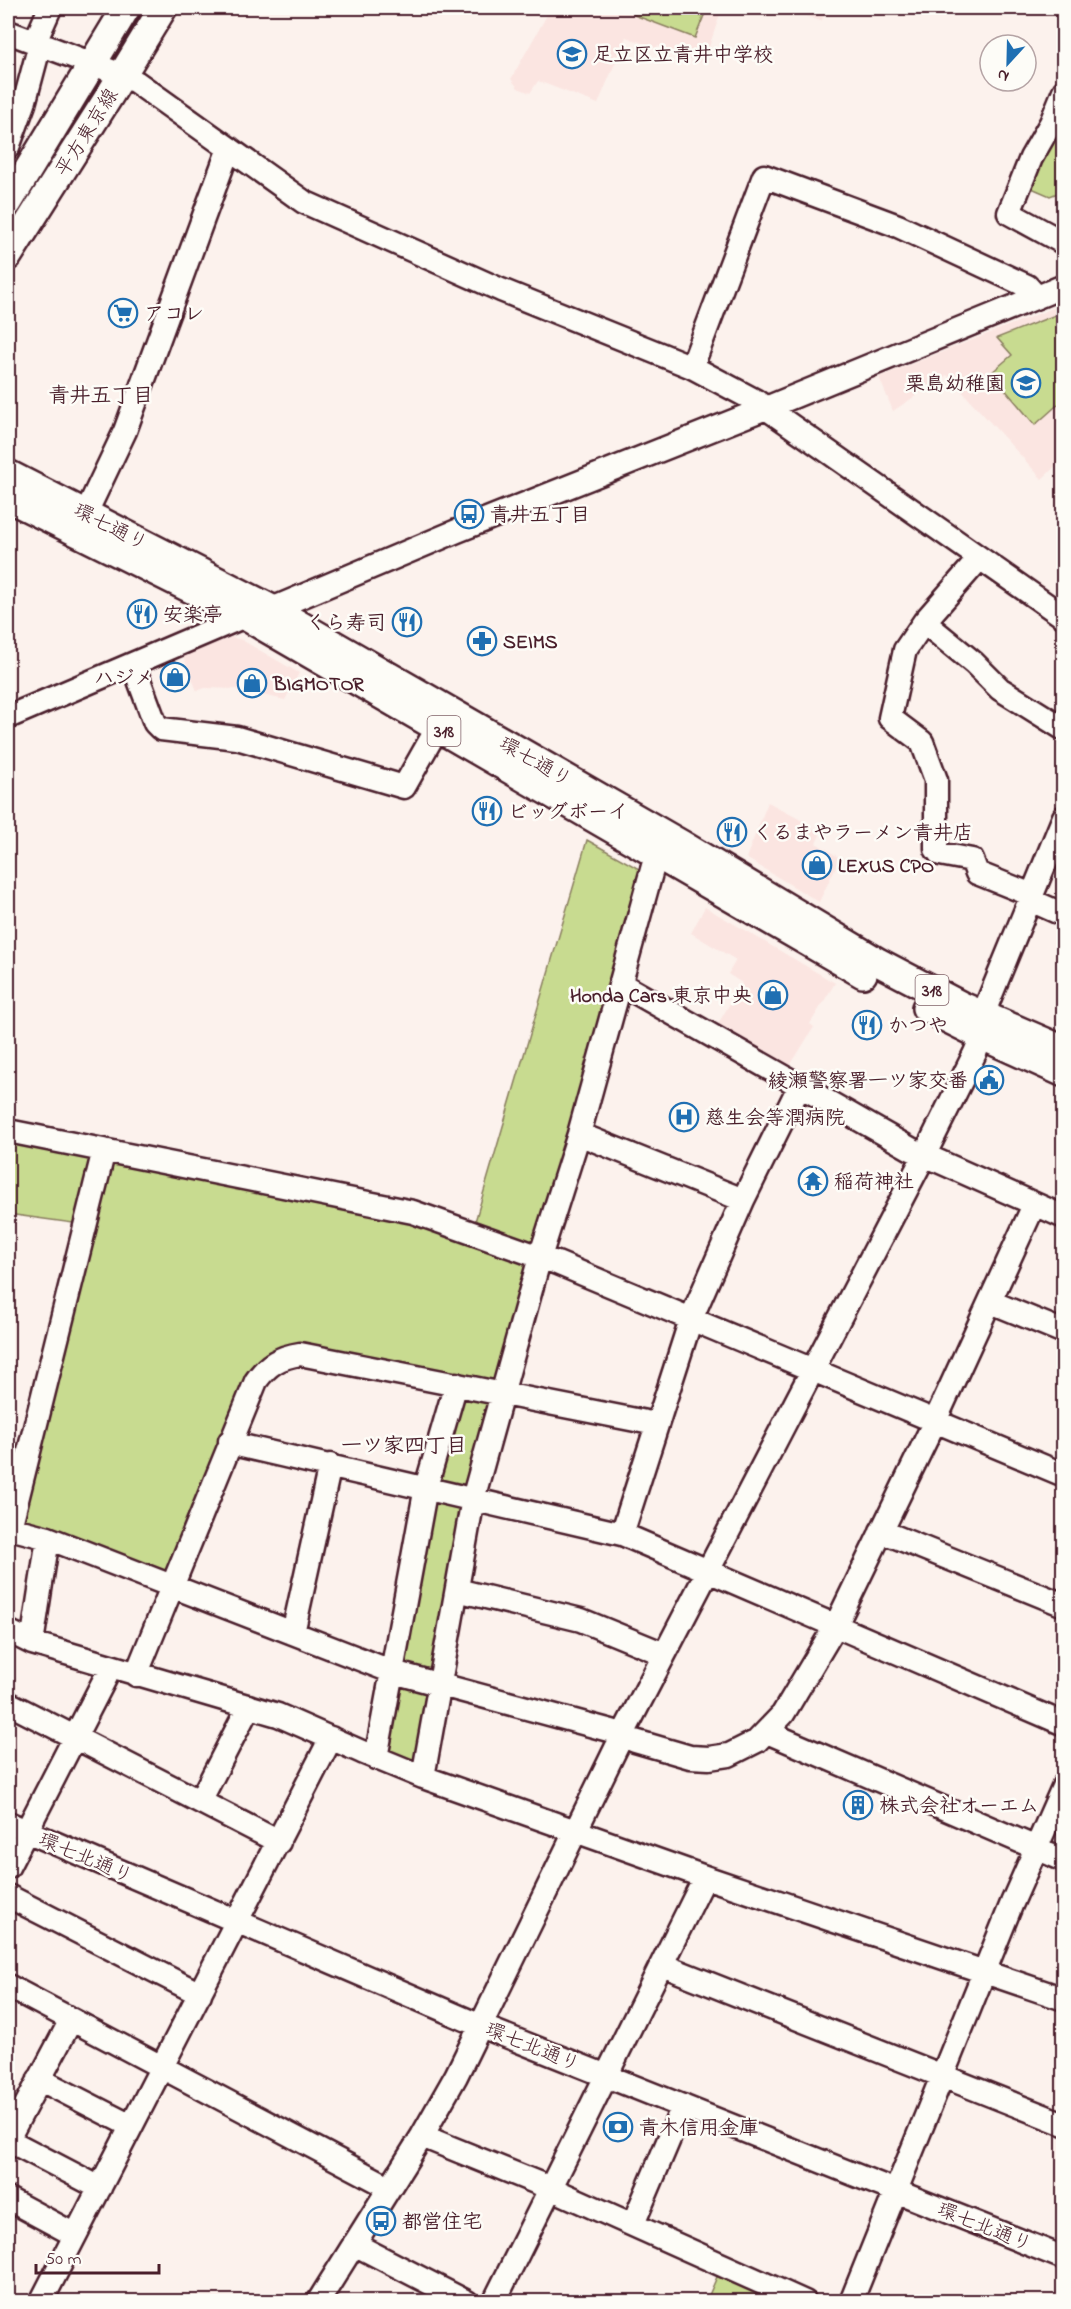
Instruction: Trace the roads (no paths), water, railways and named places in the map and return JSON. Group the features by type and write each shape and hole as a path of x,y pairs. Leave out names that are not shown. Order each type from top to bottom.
{"main road":[{"name":"平方東京線","path":"8,203 126,8"},
{"name":"平方東京線","path":"8,256 163,8"},
{"name":"環七通り","path":"8,474 272,609 681,844 984,1027 1064,1072"},
{"name":"環七通り","path":"8,498 245,616 873,980 984,1027 1064,1050"}],"street":[{"path":"8,147 16,103 50,8"},
{"path":"8,32 136,82 304,202 501,290 715,378 766,408 1064,617"},
{"path":"1064,91 1057,127 1031,158 1009,213 1064,243"},
{"path":"86,513 125,431 229,148"},
{"path":"692,367 764,176 898,226 1027,286 1037,297"},
{"path":"8,717 245,616 272,609 457,531 1064,286"},
{"path":"979,559 924,622 905,650 890,718 922,742 936,780 936,849 940,854 972,860 977,873 1064,915"},
{"path":"924,622 974,663 1000,689 1064,729"},
{"path":"133,664 155,723 161,729 237,738 404,787 438,727"},
{"path":"318,2301 422,2136 482,2026 622,1736 924,1156 984,1027 988,1002 1064,817"},
{"path":"423,1777 473,1499 540,1257 579,1134 656,855"},
{"path":"621,984 924,1156 1064,1217"},
{"path":"622,1534 690,1319 743,1200 800,1085"},
{"path":"8,1131 413,1212 540,1257 1064,1475"},
{"path":"579,1134 743,1200"},
{"path":"104,1150 10,1528 48,1538 393,1672 612,1731 690,1757 709,1758 729,1755 757,1741 783,1714 836,1625 935,1421 1034,1205"},
{"path":"991,1302 1064,1332"},
{"path":"136,1675 256,1381 265,1367 284,1356 300,1354 656,1424"},
{"path":"376,1758 426,1487 456,1384"},
{"path":"230,1441 242,1446 622,1534 1064,1724"},
{"path":"293,1633 330,1465"},
{"path":"881,1531 1064,1605"},
{"path":"32,1643 48,1538"},
{"path":"457,1590 581,1620 664,1654"},
{"path":"8,1631 32,1643 278,1715 423,1777 985,1974 1064,1999"},
{"path":"8,1867 17,1827 74,1738 111,1667"},
{"path":"8,1703 279,1842"},
{"path":"200,1801 249,1706"},
{"path":"766,1732 1064,1860"},
{"path":"41,2301 331,1738"},
{"path":"851,2301 1012,1904 1064,1785"},
{"name":"環七北通り","path":"17,1827 482,2026 1064,2258"},
{"path":"494,2301 705,1877"},
{"path":"8,1896 200,1994"},
{"path":"662,1965 1064,2124"},
{"path":"8,1986 389,2187"},
{"path":"70,2019 8,2140 100,2188"},
{"path":"39,2079 131,2126"},
{"path":"633,2224 683,2106"},
{"path":"422,2136 550,2188 805,2301"},
{"path":"8,2199 75,2235"},
{"path":"354,2244 467,2301"}],"place":[{"name":"足立区立青井中学校","path":"572,54"},
{"name":"アコレ","path":"123,313"},
{"name":"栗島幼稚園","path":"1026,383"},
{"name":"青井五丁目","path":"469,514"},
{"name":"安楽亭","path":"142,614"},
{"name":"くら寿司","path":"407,622"},
{"name":"SEIMS","path":"482,641"},
{"name":"ハジメ","path":"175,677"},
{"name":"BIGMOTOR","path":"252,683"},
{"name":"ビッグボーイ","path":"487,811"},
{"name":"くるまやラーメン青井店","path":"732,832"},
{"name":"LEXUS CPO","path":"817,865"},
{"name":"Honda Cars 東京中央","path":"773,995"},
{"name":"かつや","path":"867,1025"},
{"name":"綾瀬警察署一ツ家交番","path":"989,1080"},
{"name":"慈生会等潤病院","path":"684,1117"},
{"name":"稲荷神社","path":"813,1181"},
{"name":"株式会社オーエム","path":"858,1805"},
{"name":"青木信用金庫","path":"618,2127"},
{"name":"都営住宅","path":"381,2221"}],"district":[{"name":"青井五丁目","path":"101,395"},
{"name":"一ツ家四丁目","path":"404,1445"}]}
